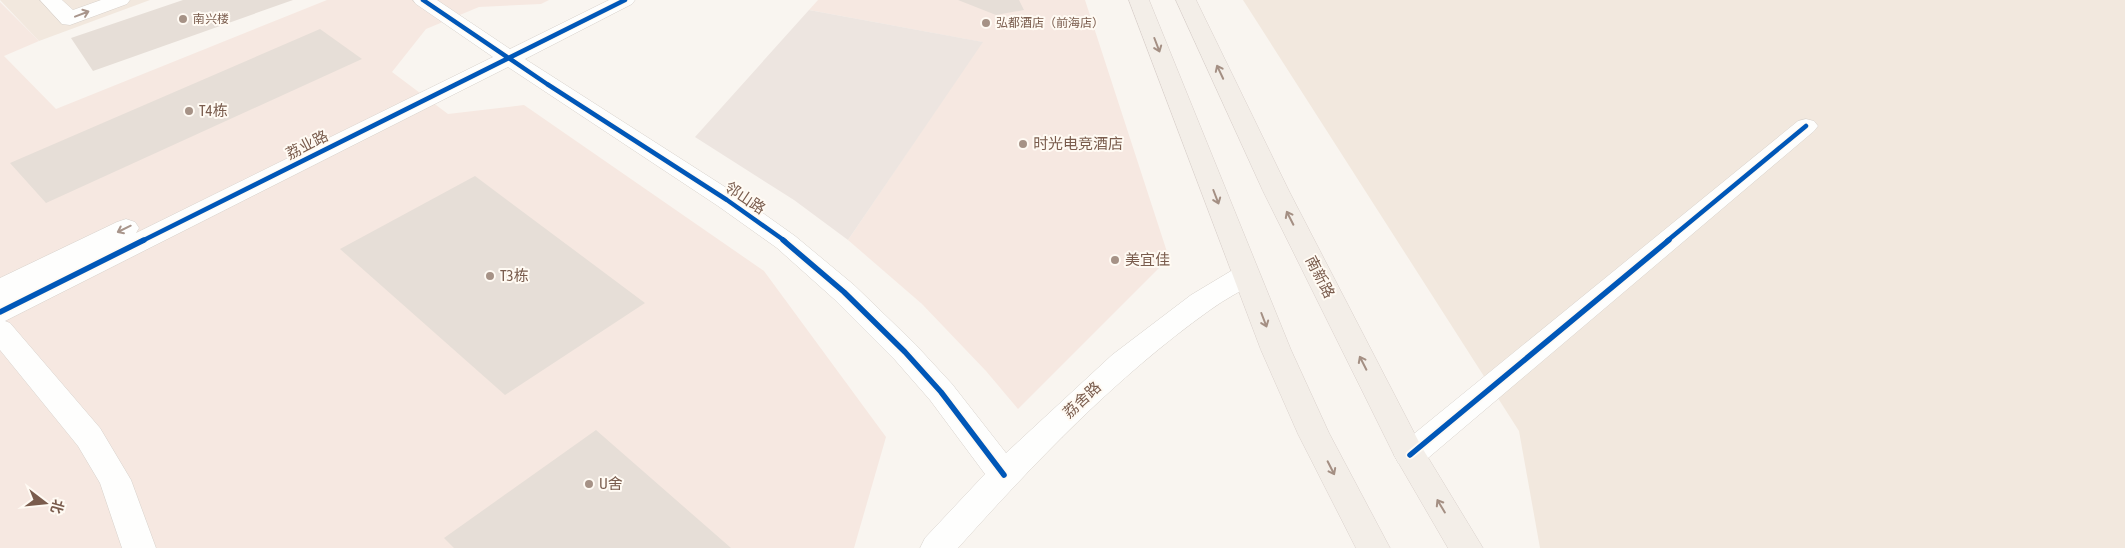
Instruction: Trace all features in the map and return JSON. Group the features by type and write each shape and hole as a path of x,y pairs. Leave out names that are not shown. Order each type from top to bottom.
{"main road":[{"path":"1139,0 1276,350 1314,434 1373,548"},
{"name":"南新路","path":"1186,0 1276,191 1410,455 1466,548"}],"street":[{"path":"50,0 70,19 120,0"},
{"name":"邻山路","path":"423,0 734,205 786,242 815,266 905,352 941,392 1004,475"},
{"name":"荔业路","path":"0,312 501,53 592,0"},
{"name":"荔业路","path":"0,290 501,53 625,0"},
{"path":"1410,455 1806,126"},
{"name":"荔舍路","path":"937,548 1004,475 1122,363 1200,302 1246,275"},
{"path":"0,330 89,437 115,480 139,548"}],"shaded area":[{"path":"0,0 150,0 39,41"},
{"path":"327,0 549,0 541,4 479,7 426,29 392,72 448,114 524,105 764,271 886,437 854,548 0,548 0,2 39,41 4,56 56,109"},
{"name":"时光电竞酒店","path":"818,0 1085,0 1169,258 1018,409 986,371 922,304 848,240 982,42 809,10"},
{"path":"1243,0 2125,0 2125,548 1540,548 1519,431"},
{"path":"809,10 983,42 848,240 794,200 695,137"}],"building":[{"name":"南兴楼","path":"183,0 293,0 93,71 71,38"},
{"path":"958,0 1019,0 1024,10 996,15"},
{"name":"T4栋","path":"320,29 362,59 46,203 10,163"},
{"name":"T3栋","path":"475,176 645,303 505,395 340,249"},
{"name":"U舍","path":"596,430 731,548 454,548 444,538"}],"cycle path":[{"path":"423,0 547,84 727,200 786,242 844,292 905,352 941,392 1004,475"},
{"path":"0,312 625,0"},
{"path":"1410,455 1806,126"}],"place":[{"name":"南兴楼","path":"183,19"},
{"name":"弘都酒店（前海店）","path":"986,23"},
{"name":"T4栋","path":"189,111"},
{"name":"时光电竞酒店","path":"1023,144"},
{"name":"美宜佳","path":"1115,260"},
{"name":"T3栋","path":"490,276"},
{"name":"U舍","path":"589,484"}]}
